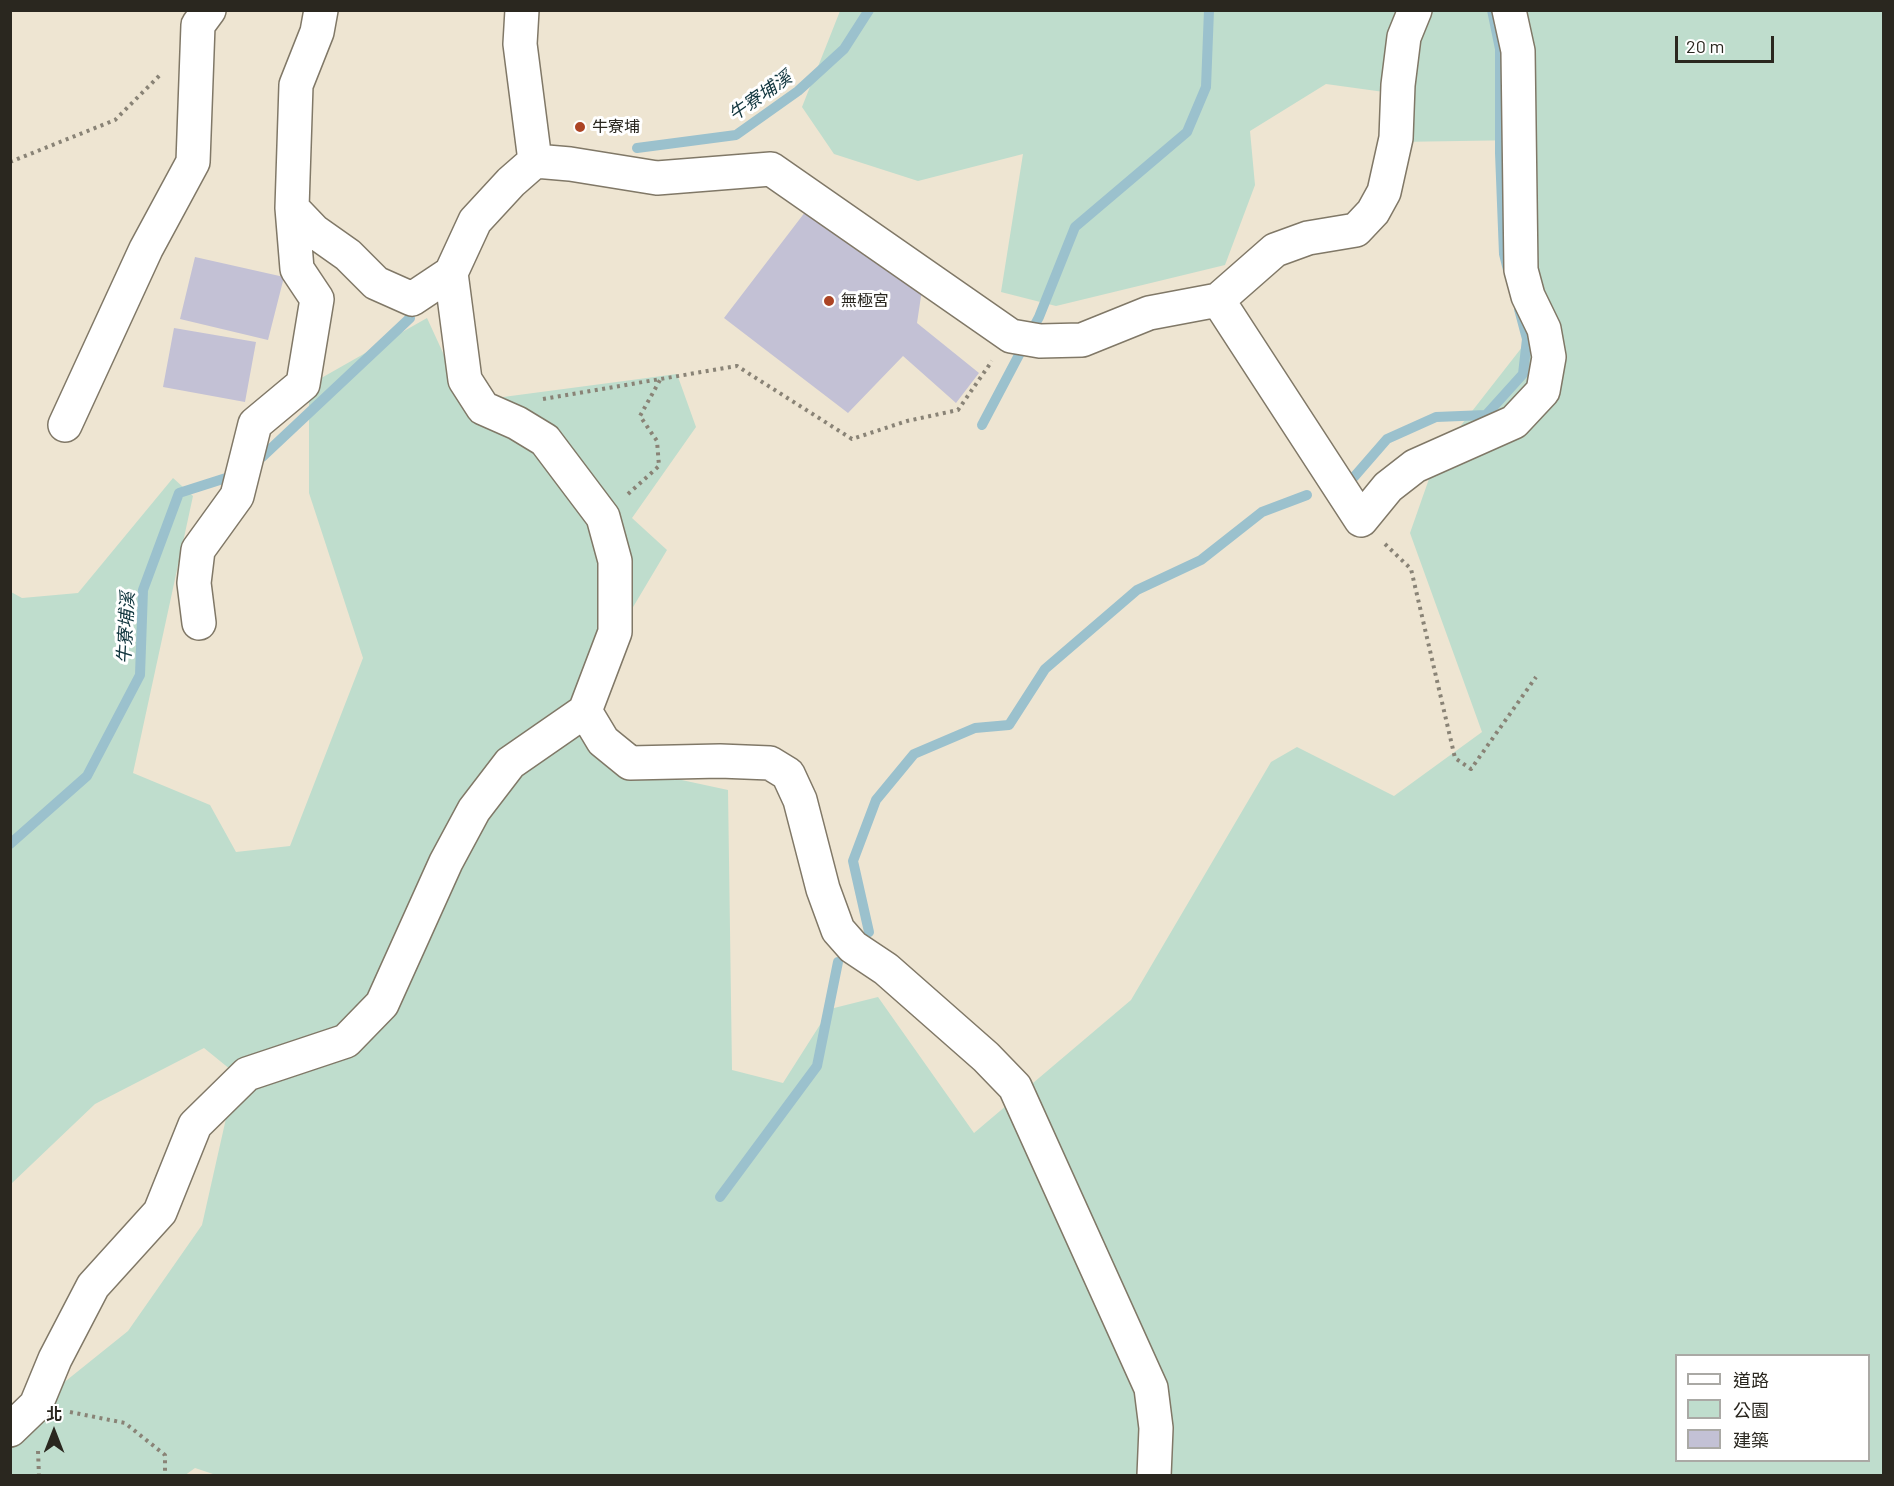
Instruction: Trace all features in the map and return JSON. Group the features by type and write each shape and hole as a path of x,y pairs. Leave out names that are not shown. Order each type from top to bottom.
{"street":[{"path":"199,623 194,583 198,550 237,496 255,424 303,384 317,299 297,269 292,208 296,85 318,32 321,10"},
{"path":"522,10 520,44 535,161"},
{"path":"292,208 315,231 348,255 376,283 412,300 451,273 475,221 511,182 535,161 570,164 657,178 771,168 1025,339 1082,340 1149,313 1218,300 1275,250 1308,238 1356,230 1373,212 1384,192 1396,138 1398,85 1404,37 1415,10"},
{"path":"1218,300 1361,520 1388,487 1415,466 1514,422 1543,391 1549,357 1544,329 1528,296 1521,270 1518,51 1509,10"},
{"path":"65,425 146,249 193,162 203,18"},
{"path":"10,1430 36,1406 55,1359 93,1286 160,1212 195,1125 247,1074 346,1041 382,1004 446,862 474,810 510,763 585,711 615,632 615,561 603,517 545,440 517,423 483,408 465,380 451,273"},
{"path":"585,711 603,741 630,763 720,761 770,763 788,774 800,800 823,889 838,930 853,947 886,969 953,1027 1015,1087 1151,1388 1156,1428 1154,1476"}],"path":[{"path":"12,162 115,120 164,72"},
{"path":"542,399 737,366 852,439 906,421 958,410 1025,339"},
{"path":"603,517 659,466 657,441 640,416 660,380"},
{"path":"1361,520 1411,568 1455,758 1471,769 1536,678"},
{"path":"36,1406 125,1423 165,1455 165,1476"}],"green space":[{"path":"840,11 1883,11 1883,1475 219,1476 195,1468 184,1476 11,1475 11,1425 128,1331 202,1225 236,1074 204,1048 95,1104 11,1184 11,592 22,598 78,593 173,478 193,496 133,773 210,805 236,852 290,846 363,658 309,493 309,385 427,318 461,392 488,399 677,374 696,427 632,518 667,550 570,713 626,768 728,790 732,1070 783,1083 830,1009 878,997 974,1133 1131,1000 1271,762 1297,747 1394,796 1482,732 1410,533 1437,456 1530,337 1523,140 1396,142 1384,92 1326,84 1250,131 1255,185 1225,265 1056,306 1001,292 1023,154 918,181 834,154 802,107"}],"building":[{"name":"無極宮","path":"812,203 923,283 917,323 979,373 956,403 903,356 848,413 724,318"},
{"path":"195,257 284,277 268,340 180,319"},
{"path":"174,328 256,342 245,402 163,387"}],"waterway":[{"name":"牛寮埔溪","path":"637,148 736,135 798,91 844,49 869,10"},
{"path":"982,425 1039,317 1075,227 1187,132 1206,87 1209,10"},
{"path":"1492,10 1500,49 1500,153 1504,254 1508,270"},
{"path":"1354,477 1387,439 1436,417 1486,415 1523,374 1527,339 1519,309"},
{"name":"牛寮埔溪","path":"262,457 410,318"},
{"name":"牛寮埔溪","path":"10,844 87,776 140,675 143,590 179,493 226,478"},
{"path":"869,932 853,861 876,800 914,754 975,728 1009,725 1045,669 1137,590 1201,560 1262,512 1307,495"},
{"path":"720,1197 817,1066 838,962"}],"place":[{"name":"牛寮埔","path":"580,127"},
{"name":"無極宮","path":"829,301"}]}
